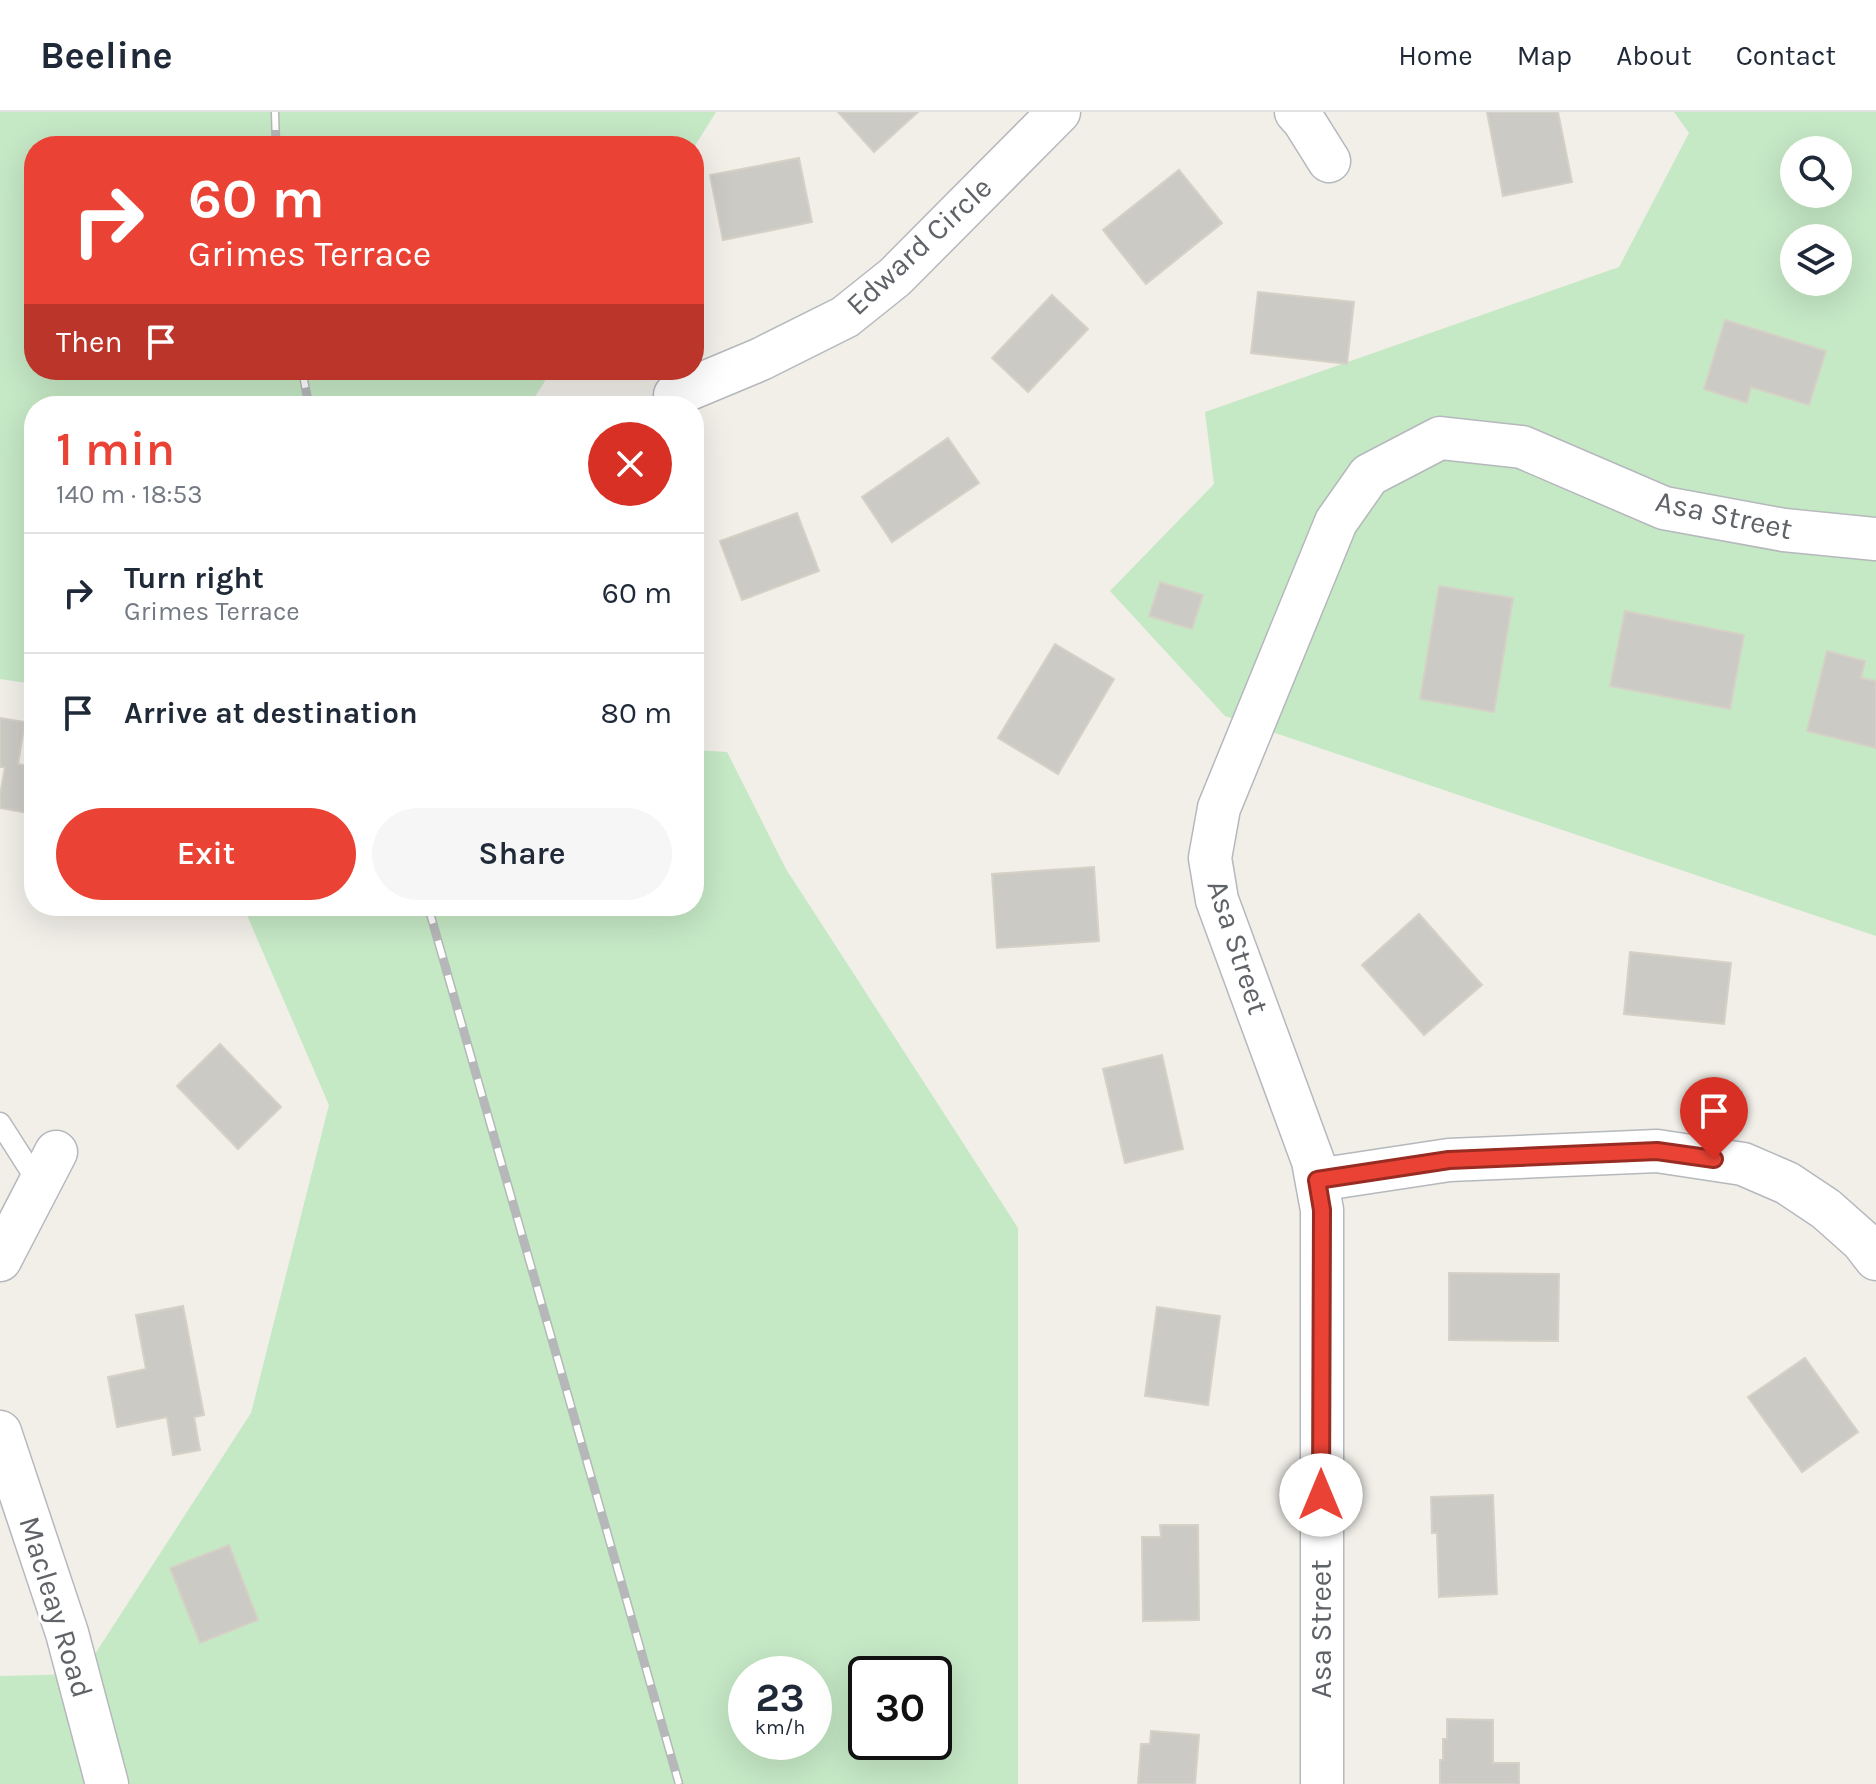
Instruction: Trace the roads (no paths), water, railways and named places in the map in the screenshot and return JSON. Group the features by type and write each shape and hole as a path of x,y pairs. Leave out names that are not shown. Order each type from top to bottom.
{"street":[{"name":"Edward Circle","path":"675,395 761,359 845,317 895,277 1059,112"},
{"path":"1296,112 1329,161"},
{"name":"Asa Street","path":"1322,1784 1322,1210 1313,1161 1217,900 1210,858 1219,808 1336,522 1369,475 1440,438 1522,447 1664,508 1784,530 1876,539"},
{"path":"1317,1180 1449,1160 1657,1151 1743,1164 1787,1183 1826,1209 1862,1241 1876,1259"},
{"path":"0,1260 47,1168"},
{"name":"Macleay Road","path":"0,1432 67,1633 107,1784"}],"lane":[{"path":"0,1123 47,1168"}],"railway":[{"path":"275,112 276,136"},
{"path":"304,380 307,396"},
{"path":"431,916 679,1784"}]}
